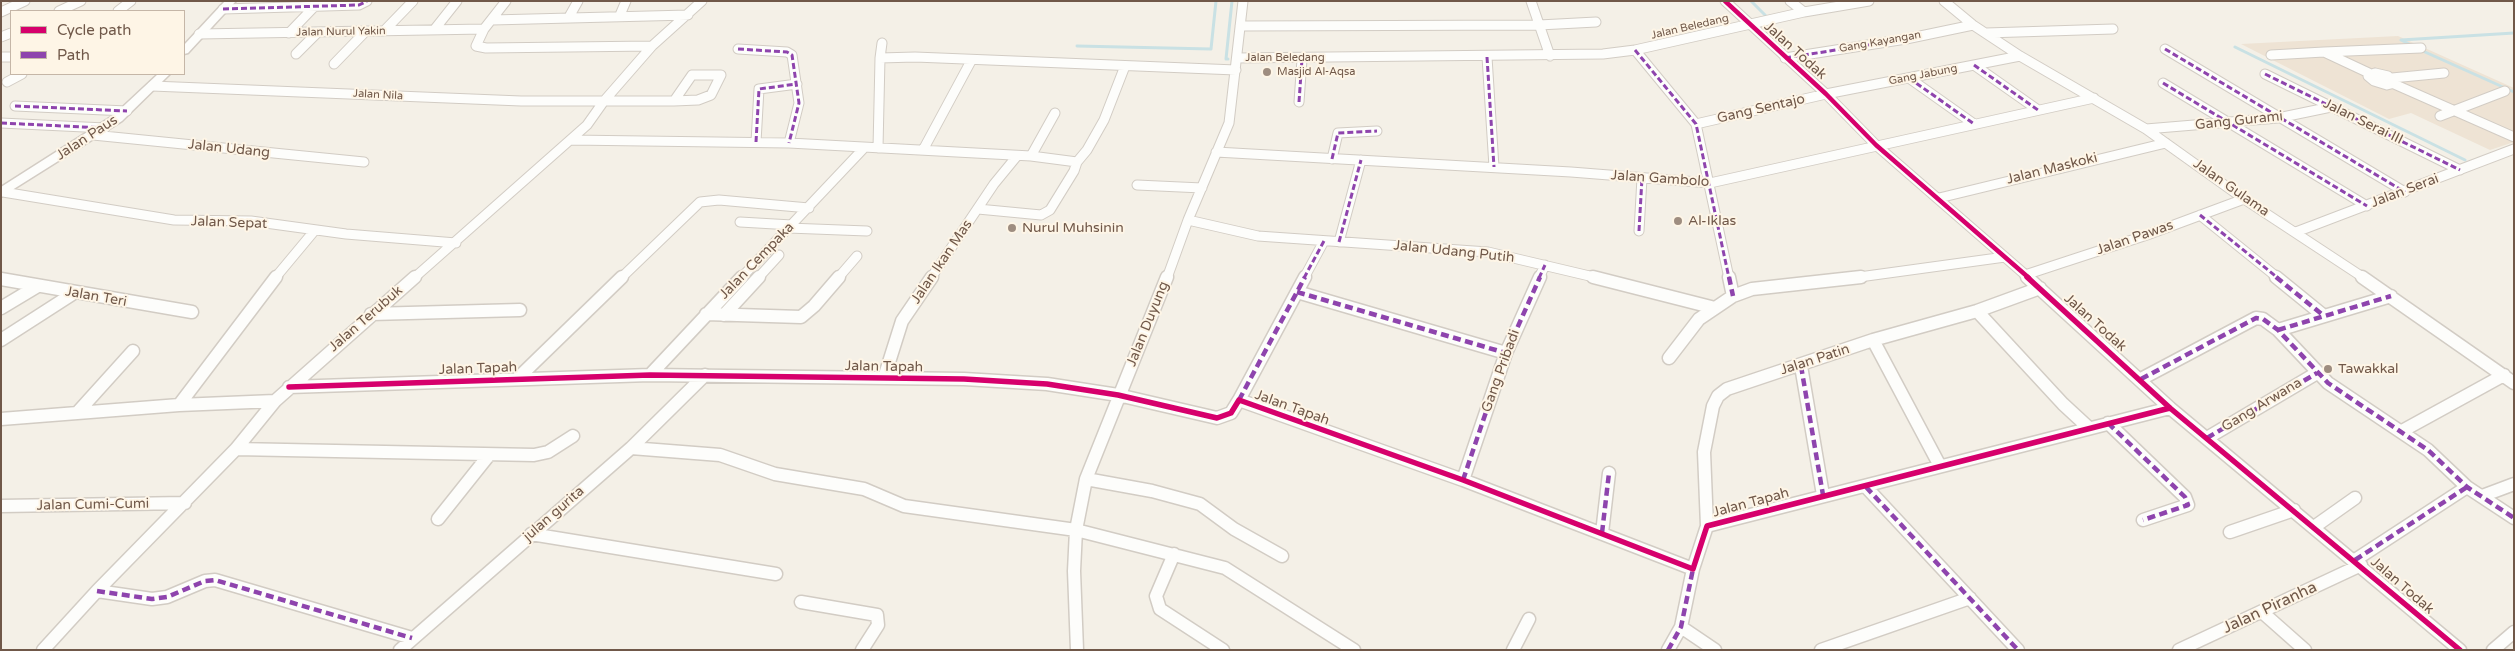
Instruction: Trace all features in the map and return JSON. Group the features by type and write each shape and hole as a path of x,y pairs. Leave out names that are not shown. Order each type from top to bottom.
{"main road":[{"path":"185,50 227,5"},
{"name":"Jalan Paus","path":"2,192 105,128 127,111 163,75"}],"street":[{"path":"1,12 25,1"},
{"path":"60,10 80,1"},
{"path":"119,10 131,1"},
{"path":"227,5 314,7 359,5 368,1"},
{"path":"384,31 413,1"},
{"path":"434,30 457,1"},
{"path":"506,1 476,42 480,47 652,46"},
{"path":"569,17 578,1"},
{"path":"620,16 626,1"},
{"name":"Jalan Terubuk","path":"43,650 97,591 236,449 275,401 289,387 371,314 456,243 571,140 587,125 604,101 652,46 702,1"},
{"name":"Jalan Duyung","path":"1077,650 1074,570 1076,530 1086,479 1230,116 1243,1"},
{"path":"1531,1 1550,56"},
{"name":"Jalan Todak","path":"1725,1 1826,94 1876,146 1939,198 2040,288 2170,408 2314,526 2460,650"},
{"path":"1790,1 1804,12"},
{"name":"Jalan Beledang","path":"880,58 932,58 1125,66 1236,64 1302,58 1603,54 1634,50 1804,12 1869,1"},
{"name":"Jalan Gulama","path":"1944,1 1973,25 2020,56 2166,142 2244,199 2391,296 2509,379"},
{"path":"289,33 314,7"},
{"path":"492,20 688,15"},
{"path":"1240,26 1539,25 1596,22"},
{"name":"Gang Kayangan","path":"1786,58 1906,39 1973,25"},
{"name":"Jalan Nurul Yakin","path":"199,34 484,29"},
{"path":"1986,33 2113,29"},
{"path":"334,64 365,32"},
{"path":"296,54 318,33"},
{"path":"878,148 882,43"},
{"path":"2271,55 2421,48"},
{"path":"738,49 787,52 792,55 797,84 798,114 788,143"},
{"path":"2165,49 2405,192"},
{"path":"1634,50 1696,124 1733,296"},
{"path":"2324,52 2371,74 2368,76 2374,81 2393,81 2444,73"},
{"name":"Gang Jabung","path":"1826,94 2020,56"},
{"path":"1487,57 1494,167"},
{"path":"1299,102 1302,58"},
{"path":"923,150 971,61"},
{"path":"1974,65 2038,110"},
{"path":"978,209 1041,215 1050,210 1104,120 1125,66"},
{"name":"Jalan Serai III","path":"2265,74 2460,170"},
{"path":"3,83 20,75"},
{"name":"Jalan Nila","path":"152,86 521,101 674,100 708,98 721,75 692,75 674,100"},
{"path":"1910,78 1974,124"},
{"path":"2393,81 2454,111 2514,137"},
{"path":"2163,83 2367,206"},
{"path":"756,142 759,89 797,84"},
{"path":"2440,116 2505,91"},
{"name":"Gang Sentajo","path":"1696,124 1826,94"},
{"name":"Jalan Gambolo","path":"1216,152 1494,167 1710,183 2094,98"},
{"path":"15,106 127,111"},
{"name":"Gang Gurami","path":"2146,129 2230,124 2278,118 2332,107"},
{"path":"1032,156 1055,113"},
{"path":"1,123 105,128"},
{"path":"1332,159 1337,134 1377,131"},
{"name":"Jalan Udang","path":"93,135 364,162"},
{"path":"571,140 788,143 1032,156 1078,162"},
{"name":"Jalan Maskoki","path":"1939,198 2166,142"},
{"name":"Jalan Cempaka","path":"650,375 864,148"},
{"name":"Jalan Serai","path":"2296,232 2514,149"},
{"name":"Jalan Ikan Mas","path":"884,378 902,321 978,209 1017,156"},
{"path":"1339,242 1361,160"},
{"path":"1639,231 1642,178"},
{"path":"1137,185 1202,188"},
{"name":"Jalan Sepat","path":"2,192 174,220 251,221 315,230 456,243"},
{"name":"Jalan Pawas","path":"2025,275 2244,199"},
{"path":"517,380 700,202 719,200 809,208"},
{"path":"2200,214 2324,316"},
{"name":"Jalan Udang Putih","path":"1188,220 1258,236 1488,252 1715,308"},
{"path":"740,222 867,231"},
{"path":"179,405 249,310 315,230"},
{"path":"1239,400 1324,241"},
{"path":"724,315 779,255"},
{"path":"706,314 801,318 814,306 857,256"},
{"path":"1669,358 1692,326 1715,308 1733,296 1762,286 1847,279 2005,257"},
{"name":"Gang Pribadi","path":"1463,480 1506,353 1545,265"},
{"path":"742,277 756,280"},
{"name":"Jalan Teri","path":"1,279 36,287 192,312"},
{"path":"1,308 36,287"},
{"name":"Jalan Patin","path":"1707,526 1704,452 1713,406 1718,396 1742,383 1801,366 1873,340 1977,311 2040,288"},
{"path":"1297,292 1506,353"},
{"path":"1,340 74,293"},
{"path":"2278,330 2391,296"},
{"path":"371,314 520,310"},
{"path":"1977,311 2063,404 2089,428"},
{"path":"2141,380 2256,318 2265,320 2278,330 2328,383 2402,431 2428,450 2467,487 2514,518"},
{"path":"1873,340 1940,466"},
{"path":"77,413 133,351"},
{"path":"1801,366 1823,495"},
{"name":"Gang Arwana","path":"2207,438 2317,372"},
{"name":"Jalan Tapah","path":"289,387 650,375 1005,380 1118,395 1217,418 1231,413 1239,400 1463,480 1693,569 1707,526 2170,408"},
{"name":"julan gurita","path":"400,650 630,448 705,375"},
{"path":"2402,431 2509,379"},
{"path":"1,419 179,405 275,401"},
{"path":"2108,423 2185,497 2188,505 2143,520"},
{"path":"236,449 534,455 548,452 562,445 573,436"},
{"path":"630,448 720,455 775,474 864,490 904,506 1076,530 1225,568 1354,650"},
{"path":"438,519 489,455"},
{"path":"1602,533 1609,473"},
{"path":"1086,479 1152,491 1200,504 1234,529 1282,556"},
{"path":"2482,496 2514,484"},
{"path":"1866,487 2018,650"},
{"name":"Jalan Piranha","path":"2179,650 2262,612 2358,563 2467,487"},
{"path":"2314,526 2355,498"},
{"name":"Jalan Cumi-Cumi","path":"1,506 185,503"},
{"path":"2230,532 2294,510"},
{"path":"531,534 776,574"},
{"path":"1174,554 1156,596 1160,609 1224,650"},
{"path":"1668,650 1681,627 1693,569"},
{"path":"97,591 152,599 167,597 205,581 215,580 412,638"},
{"path":"1820,650 1970,598"},
{"path":"800,602 877,615 878,625 862,650"},
{"path":"2262,612 2305,650"},
{"path":"1513,650 1529,619"},
{"path":"1681,627 1715,650"},
{"path":"2493,650 2514,632"}],"shaded area":[{"path":"2398,36 2514,88 2514,142 2490,150 2411,113 2389,119 2241,44"}],"waterway":[{"path":"1077,46 1211,49 1216,1"},
{"path":"1228,59 1226,59 1232,1"},
{"path":"1751,1 1768,18"},
{"path":"2411,45 2401,40 2514,33"},
{"path":"2235,47 2465,160"},
{"path":"2425,52 2514,92"}],"marked path":[{"path":"223,9 359,5 367,1"},
{"path":"1785,58 1906,39"},
{"path":"738,49 787,52 792,55 799,103 789,143"},
{"path":"2165,49 2405,192"},
{"path":"1635,50 1696,124 1733,296"},
{"path":"1487,57 1494,167"},
{"path":"1299,102 1302,59"},
{"path":"1974,65 2038,110"},
{"path":"2265,74 2460,170"},
{"path":"1909,78 1974,124"},
{"path":"2163,83 2367,206"},
{"path":"756,142 759,89 797,84"},
{"path":"15,106 127,111"},
{"path":"1,123 105,128"},
{"path":"1332,159 1338,133 1377,131"},
{"path":"1339,242 1361,160"},
{"path":"1639,231 1642,178"},
{"path":"2200,215 2324,316"},
{"path":"1239,400 1324,241"},
{"path":"1463,480 1506,353 1545,265"},
{"path":"1297,292 1506,353"},
{"path":"2278,330 2391,296"},
{"path":"2141,379 2256,318 2263,319 2278,330 2328,383 2428,450 2467,487 2514,518"},
{"path":"1801,366 1823,495"},
{"path":"2207,438 2317,373"},
{"path":"2108,423 2185,497 2188,505 2143,520"},
{"path":"1602,533 1609,473"},
{"path":"1866,487 2018,650"},
{"path":"2355,560 2467,487"},
{"path":"1668,650 1681,627 1693,569"},
{"path":"97,591 152,599 167,597 205,581 215,580 412,638"}],"cycle path":[{"path":"1725,1 1826,94 1876,145 2025,275 2170,408 2460,650"},
{"path":"289,387 650,375 964,379 1047,384 1118,395 1217,418 1231,413 1239,400 1463,480 1693,569 1707,526 2170,408"}],"place":[{"name":"Masjid Al-Aqsa","path":"1267,72"},
{"name":"Al-Iklas","path":"1678,221"},
{"name":"Nurul Muhsinin","path":"1012,228"},
{"name":"Tawakkal","path":"2328,369"}]}
